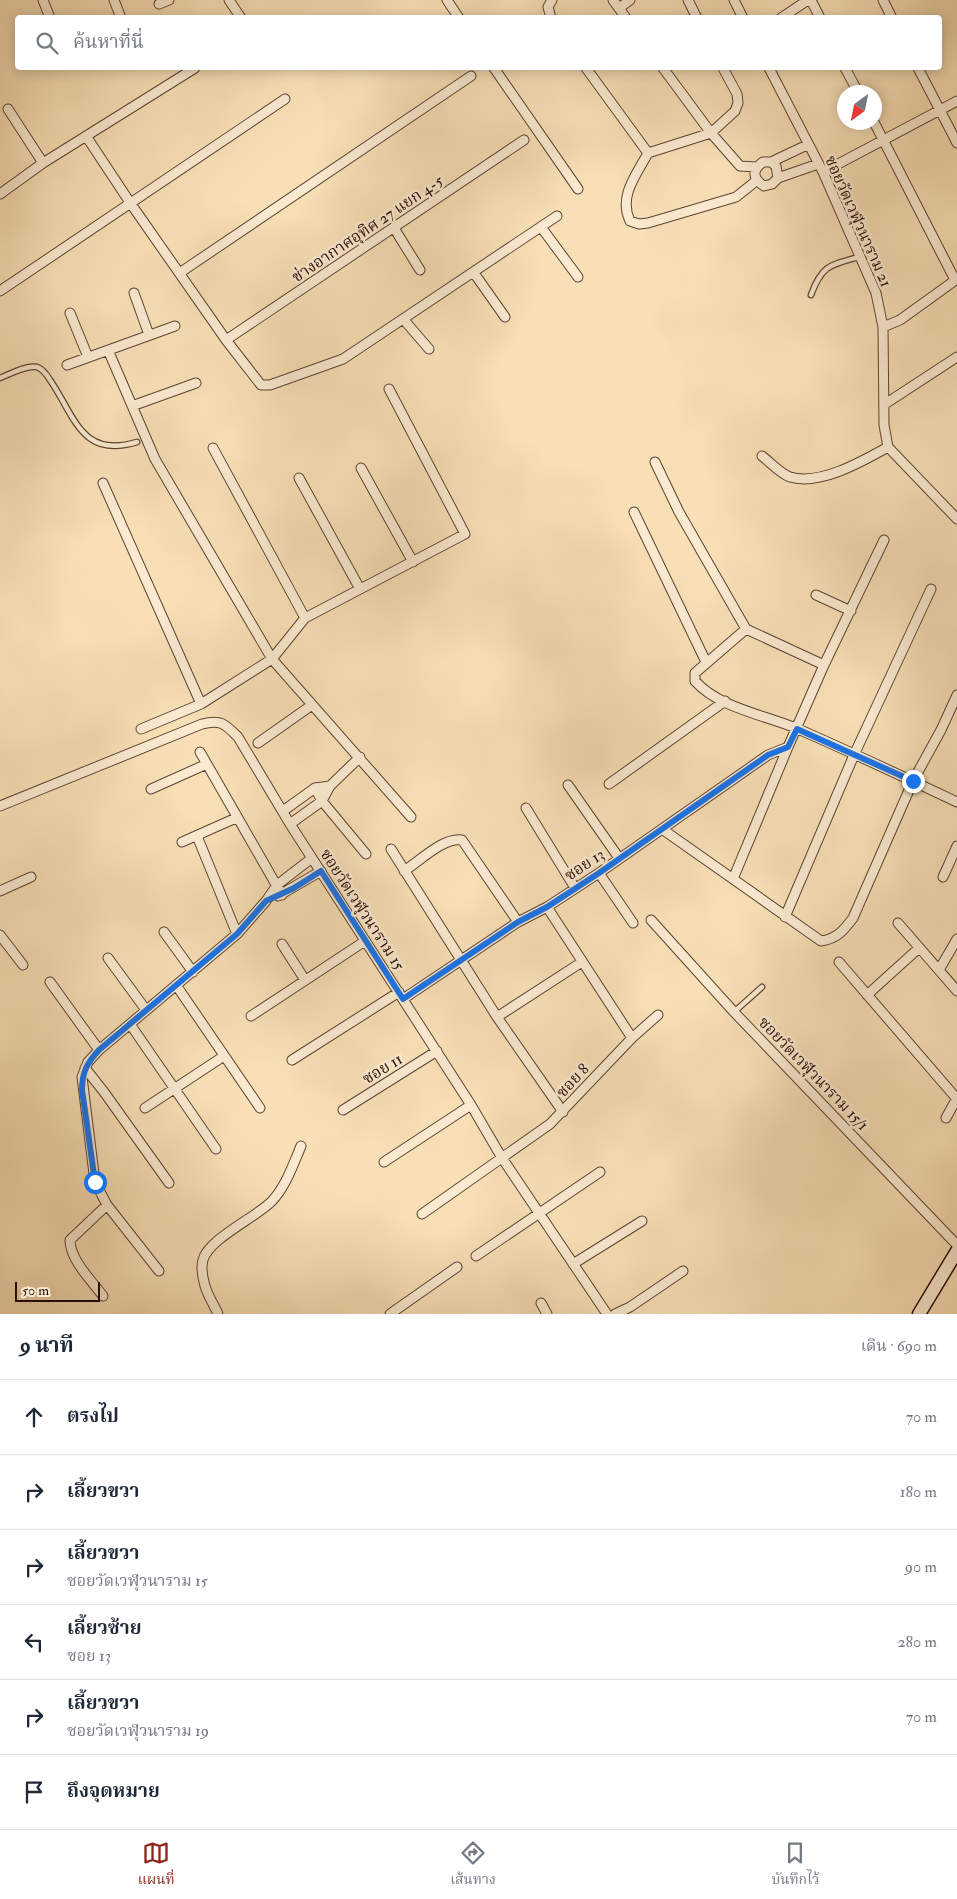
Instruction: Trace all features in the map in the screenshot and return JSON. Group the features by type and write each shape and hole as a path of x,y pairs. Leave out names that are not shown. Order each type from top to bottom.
{"street":[{"path":"42,0 49,15"},
{"path":"114,0 120,15"},
{"path":"159,4 169,0"},
{"path":"229,0 239,15"},
{"path":"447,0 457,15"},
{"path":"550,15 548,7 552,0"},
{"path":"613,0 624,15"},
{"path":"619,8 630,0"},
{"path":"688,0 696,15"},
{"path":"734,0 742,15"},
{"path":"786,15 810,0 818,15"},
{"path":"884,0 891,15"},
{"path":"0,194 86,136 192,70"},
{"path":"495,70 578,189"},
{"path":"587,70 648,152"},
{"path":"664,70 711,134 740,166 756,167"},
{"path":"724,70 737,94 738,103 735,111 711,134 648,152 626,197 630,221 638,224 736,197 756,181"},
{"name":"ซอยวัดเวฬุวนาราม 21","path":"769,70 823,172 876,293 883,327 884,425 888,447"},
{"path":"846,70 854,85"},
{"path":"919,70 957,143"},
{"path":"181,272 471,76"},
{"path":"0,291 285,99"},
{"path":"823,172 957,101"},
{"path":"8,109 43,164"},
{"path":"878,130 956,280 900,320 883,327"},
{"path":"86,136 226,340 261,385 270,385 343,359 557,216"},
{"name":"ช่างอากาศอุทิศ 27 แยก 4-5","path":"226,340 524,140"},
{"path":"807,144 771,162 763,162 756,167 754,173 756,181 764,186 772,184 778,178 818,164"},
{"path":"771,162 776,166 778,178"},
{"path":"541,227 578,277"},
{"path":"394,228 420,270"},
{"path":"474,273 505,318"},
{"path":"134,293 149,335"},
{"path":"70,314 88,357"},
{"path":"404,320 429,349"},
{"path":"67,365 175,326"},
{"path":"108,350 155,459 272,659 411,817"},
{"path":"885,404 957,356"},
{"path":"132,406 196,383"},
{"path":"141,729 201,704 272,659 305,618 464,534 389,389"},
{"path":"762,456 789,476 805,478 847,470 888,447 957,519"},
{"path":"213,448 305,618"},
{"path":"655,462 679,512 746,629 824,665"},
{"path":"361,468 413,562"},
{"path":"298,478 360,589"},
{"path":"102,483 201,704"},
{"path":"634,512 706,662"},
{"path":"733,879 824,665 884,540"},
{"path":"785,917 854,755 930,589"},
{"path":"816,595 851,611"},
{"path":"746,629 695,673 695,681 700,687 725,701 797,729 957,802"},
{"path":"662,829 821,941 830,940 842,932 857,910 913,781 941,730 957,695"},
{"path":"609,784 725,701"},
{"path":"258,743 312,705"},
{"name":"ซอยวัดเวฬุวนาราม 15","path":"0,806 174,734 215,720 227,726 238,737 290,824 471,1105 502,1158 607,1314"},
{"name":"ซอย 13","path":"292,1060 461,961 518,922 547,907 768,755 788,747"},
{"path":"200,752 236,818 282,895"},
{"path":"290,824 322,801 330,786 360,757"},
{"path":"151,789 207,764"},
{"path":"568,785 619,858"},
{"path":"283,811 315,788 330,786"},
{"path":"315,788 322,801 366,854"},
{"path":"526,808 575,888"},
{"path":"182,842 236,818"},
{"path":"197,836 237,934"},
{"path":"404,872 446,842 455,839 462,840 518,922"},
{"path":"943,878 957,846"},
{"path":"391,849 497,1018 563,1112"},
{"path":"159,1271 107,1205 95,1182 82,1090 82,1077 85,1068 99,1050 237,934 266,901 277,885 312,858"},
{"path":"266,901 282,895 321,871"},
{"path":"599,873 633,923"},
{"path":"0,891 31,877"},
{"path":"547,907 632,1038"},
{"name":"ซอยวัดเวฬุวนาราม 15/1","path":"651,920 734,1012 957,1246"},
{"path":"898,923 957,991"},
{"path":"164,932 192,972"},
{"path":"0,936 23,965"},
{"path":"939,970 957,939"},
{"path":"251,1016 366,940"},
{"path":"282,944 305,980"},
{"path":"867,995 919,948"},
{"path":"108,958 146,1010"},
{"path":"497,1018 582,962"},
{"path":"839,962 957,1098 946,1118"},
{"path":"50,982 99,1050"},
{"path":"176,985 260,1108"},
{"name":"ซอย 8","path":"422,1214 550,1124 632,1038 658,1015"},
{"path":"130,1024 216,1149"},
{"name":"ซอย 11","path":"343,1110 437,1052"},
{"path":"145,1108 224,1056"},
{"path":"85,1068 169,1183"},
{"path":"384,1162 471,1105"},
{"path":"218,1314 205,1288 202,1260 215,1244 272,1201 283,1188 301,1146"},
{"path":"476,1256 541,1214 555,1202 600,1172"},
{"path":"103,1296 70,1248 70,1240 107,1205"},
{"path":"573,1264 642,1221"},
{"path":"919,1314 957,1251"},
{"path":"390,1314 457,1267"},
{"path":"615,1314 630,1307 683,1271"},
{"path":"541,1303 546,1314"}],"lane":[{"path":"811,295 817,278 825,268 859,257"},
{"path":"0,378 24,369 36,367 44,371 80,430 92,440 119,447 137,442"},
{"path":"734,1012 762,987"}],"route":[{"path":"95,1182 82,1090 82,1077 88,1062 99,1050 237,934 266,901 282,895 321,871 403,999 518,922 547,907 599,873 768,755 788,747 797,729 913,781"}]}
